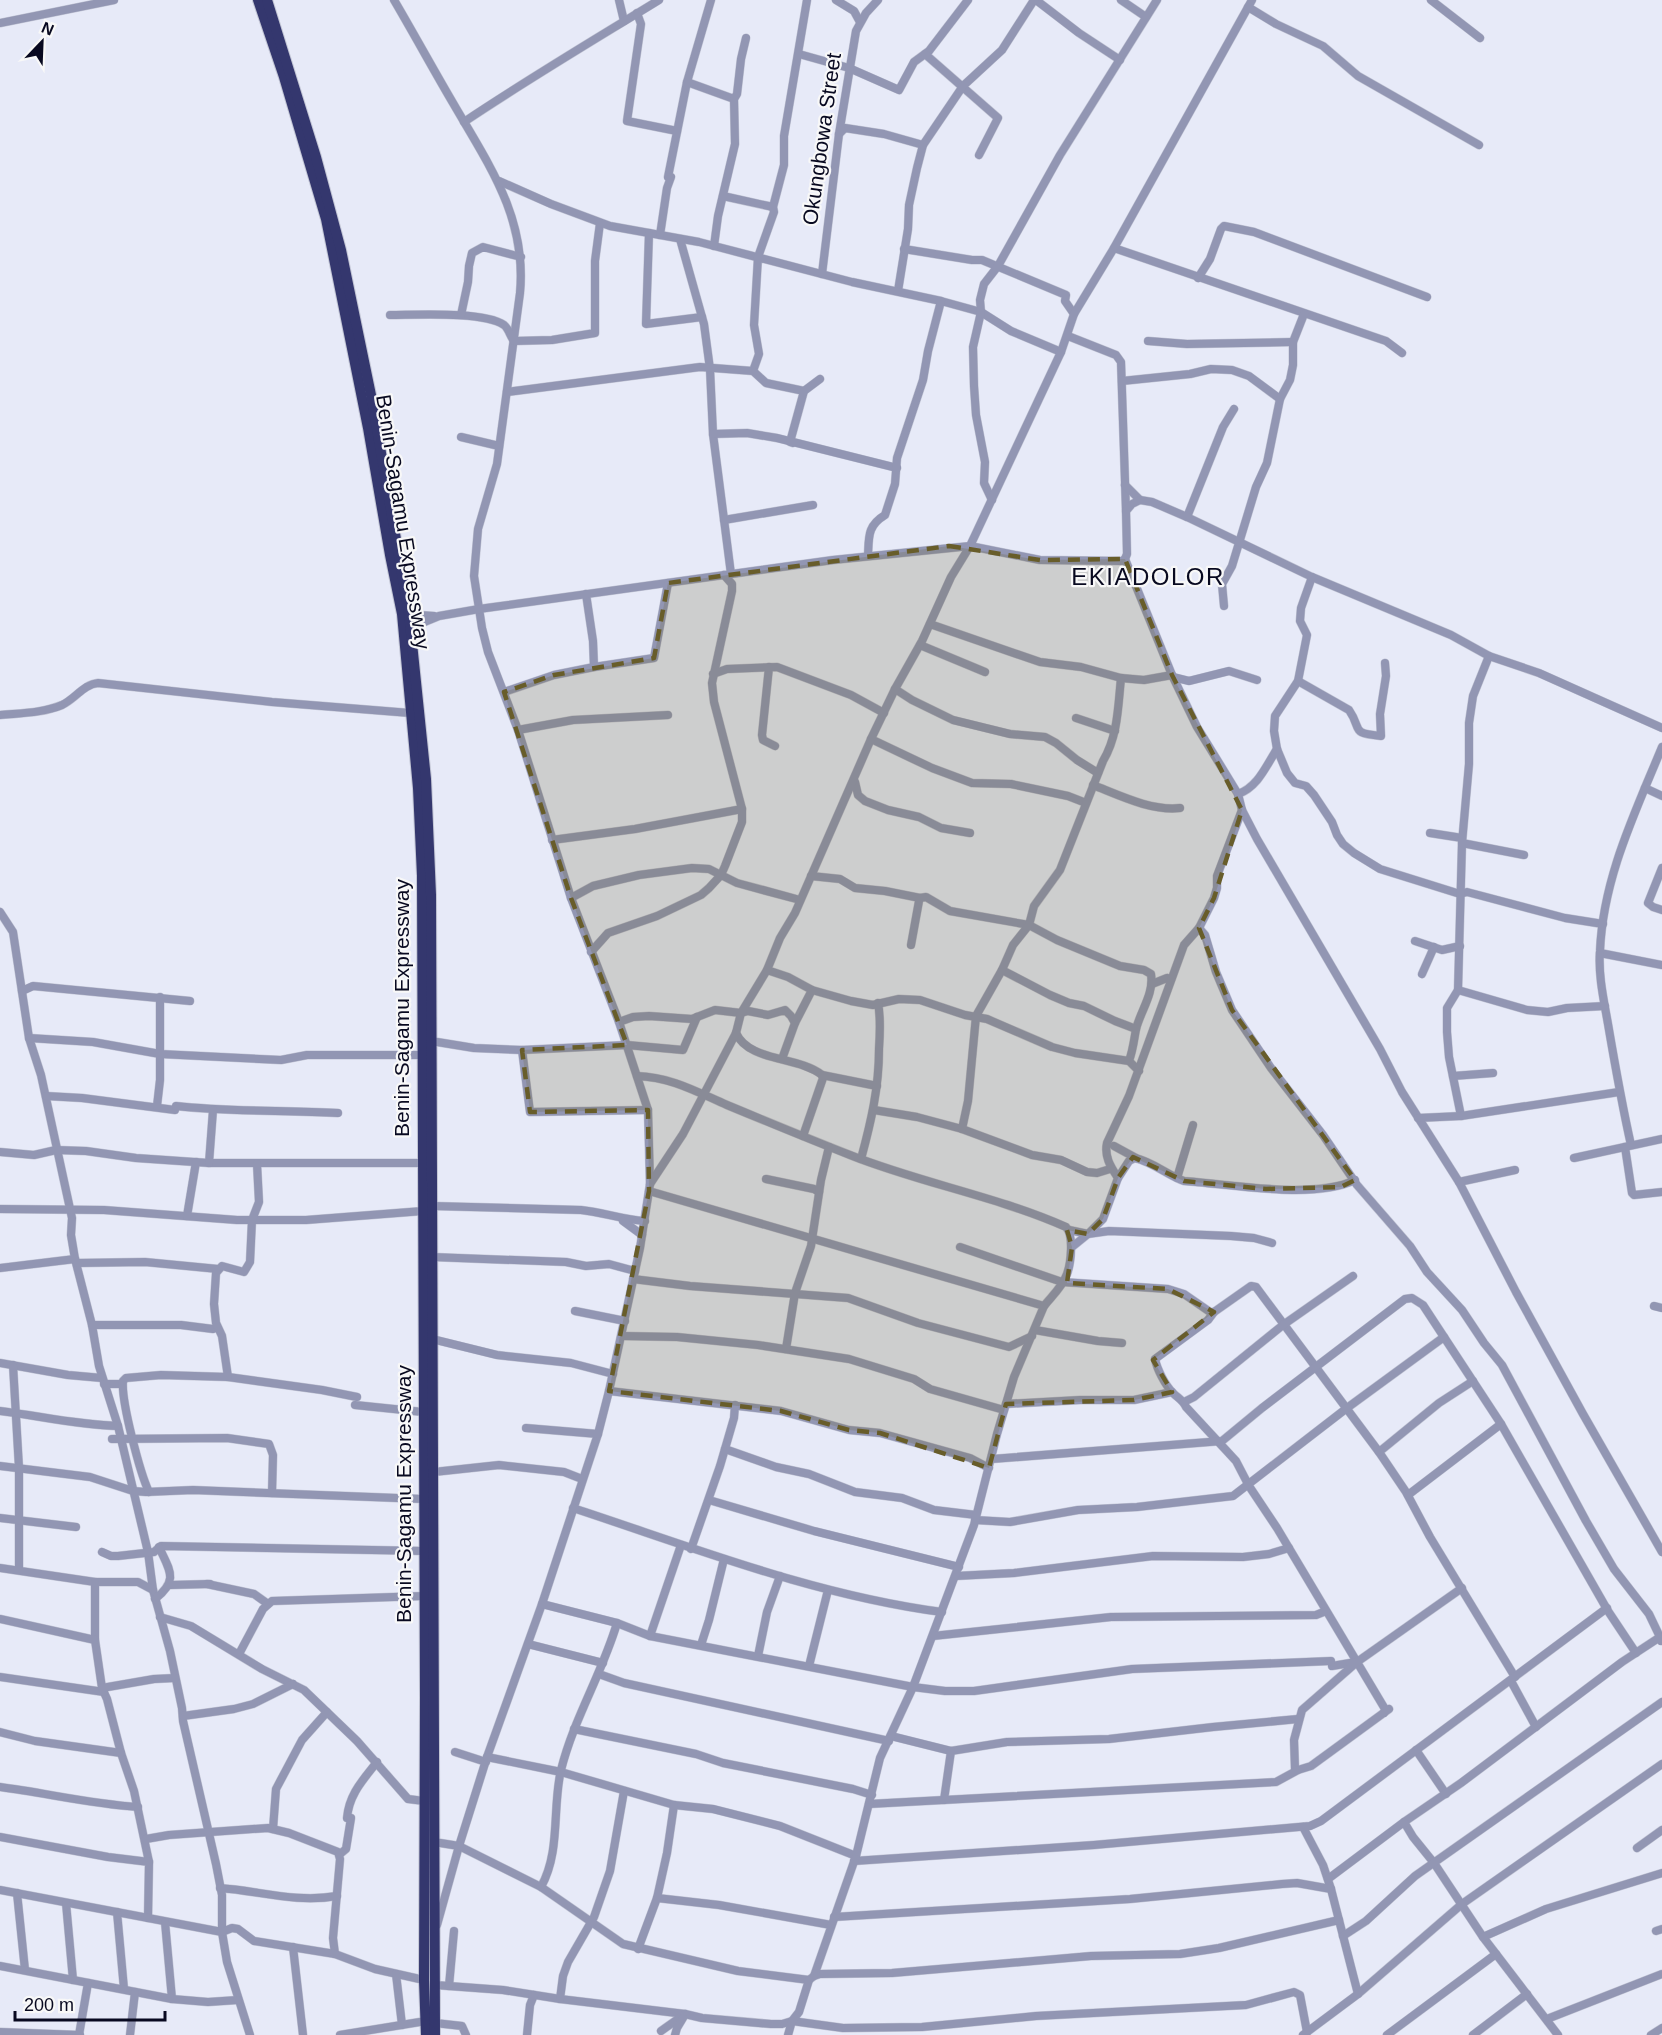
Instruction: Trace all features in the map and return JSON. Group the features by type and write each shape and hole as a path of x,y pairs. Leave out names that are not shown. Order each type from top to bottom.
{"highway":[{"name":"Benin-Sagamu Expressway","path":"258,0 284,76 326,219 354,354 390,555 406,614"},
{"path":"267,0 316,157 341,250 371,395 406,614 426,779 431,895 428,1209 432,1257 434,1472 435,1985 430,2022 435,2035"},
{"name":"Benin-Sagamu Expressway","path":"407,626 410,713 418,788 422,876 421,1055 423,1163 428,1209 423,1412 424,1980 430,2022 426,2035"}],"street":[{"path":"0,23 114,0"},
{"path":"394,0 499,181 513,217 521,257 522,281 497,464 478,529 474,576 488,652 518,729 571,898 619,1022 648,1110 650,1187 622,1336 598,1434 542,1604 487,1759 435,1932"},
{"path":"619,0 624,21"},
{"path":"464,122 659,0"},
{"path":"660,236 687,82 711,0"},
{"path":"753,371 759,354 754,325 758,257 774,212 773,207 784,165 784,136 807,0"},
{"path":"836,0 854,11 860,22"},
{"name":"Okungbowa Street","path":"822,274 839,135 856,31 866,13 878,0"},
{"path":"799,54 849,68 899,90 914,62 925,54 968,0"},
{"path":"898,291 908,229 909,205 923,146 963,87 1002,50 1035,0 1120,60"},
{"path":"1121,0 1146,17"},
{"path":"992,500 984,483 985,462 976,415 974,386 973,347 981,312 980,300 984,284 999,266 1060,155 1157,0"},
{"path":"1431,0 1441,3 1480,38"},
{"path":"650,1187 683,1134 736,1033 741,1013 767,970 871,739 992,500 1061,352 1074,314 1114,248 1250,2 1276,24 1323,46 1358,76 1479,145"},
{"path":"637,14 641,24 627,121 677,131"},
{"path":"714,246 726,176 735,144 734,99 746,38"},
{"path":"925,54 998,118 979,155"},
{"path":"687,82 734,99"},
{"path":"839,135 845,128 884,134 923,146"},
{"path":"499,181 600,223 714,246 981,312 1011,331 1061,352"},
{"path":"723,196 773,207"},
{"path":"514,341 552,340 595,333 595,261 600,223"},
{"path":"1198,278 1210,259 1221,229 1228,225 1254,232 1427,297"},
{"path":"648,233 646,324 702,317"},
{"path":"591,952 608,933 657,916 701,895 722,875 742,822 742,809 714,702 712,683 732,584 727,575 724,520 713,434 710,369 702,317 680,239"},
{"path":"461,315 472,254 483,247 521,257"},
{"path":"1114,248 1386,341 1402,353"},
{"path":"904,249 982,260 999,266 1016,276 1066,295 1065,301 1074,314"},
{"path":"969,309 980,300"},
{"path":"868,556 870,529 876,520 885,515 895,484 893,469 923,380 941,301"},
{"path":"1224,606 1222,584 1232,566 1256,487 1267,464 1280,399 1290,380 1293,365 1293,342 1304,314"},
{"path":"390,315 461,315 502,324 514,341"},
{"path":"1068,336 1116,355 1121,362 1126,511 1125,559 1173,676 1197,727 1238,794 1242,810 1380,1048 1399,1087 1459,1182 1516,1292 1662,1552"},
{"path":"1148,341 1187,344 1293,342"},
{"path":"507,392 700,367 753,371 766,383 804,391"},
{"path":"1122,381 1190,374 1211,369 1232,370 1249,376 1280,399"},
{"path":"790,442 804,391 820,379"},
{"path":"1187,517 1223,427 1234,409"},
{"path":"713,434 747,433 893,469"},
{"path":"461,437 499,446"},
{"path":"1125,485 1140,500 1152,502 1187,517 1312,577 1451,635 1489,656 1539,673 1662,728"},
{"path":"1126,511 1140,500"},
{"path":"724,520 813,505"},
{"path":"407,626 439,616 479,609 868,556 970,546 1040,560 1122,561 1125,559"},
{"path":"1312,577 1301,608 1300,621 1307,635 1298,681 1275,716 1274,731 1277,748 1287,773 1294,783 1306,786 1314,795 1343,844 1380,869 1460,894 1467,892 1565,918 1603,924"},
{"path":"504,692 554,675 654,658 668,583"},
{"path":"586,594 593,641 594,667"},
{"path":"406,614 439,616"},
{"path":"930,624 1040,662 1080,667 1121,678 1144,680 1173,676 1189,681 1229,671 1257,680"},
{"path":"920,645 985,672"},
{"path":"1461,1116 1447,1032 1447,1008 1458,990 1462,840 1469,723 1473,696 1489,656"},
{"path":"1298,681 1349,710 1356,729 1363,735 1381,736 1380,714 1386,676 1385,663"},
{"path":"769,667 762,735 763,740 775,746"},
{"path":"713,674 728,669 777,667 851,695 884,713"},
{"path":"962,1129 968,1101 976,1016 1013,945 1029,925 1034,906 1060,870 1098,773 1111,748 1121,678"},
{"path":"0,715 54,708 65,704 89,685 98,683 272,702 410,713"},
{"path":"895,689 953,720 1010,734 1045,737 1056,742 1077,760 1098,773"},
{"path":"518,729 573,720 669,715"},
{"path":"1076,717 1115,732"},
{"path":"871,739 932,768 972,783 1011,784 1068,796 1086,803"},
{"path":"1662,747 1627,829 1613,870 1599,953 1605,1006 1628,1146 1632,1193 1634,1195 1662,1192"},
{"path":"1238,794 1249,790 1277,748"},
{"path":"854,780 858,795 865,801 898,813 919,817 941,828 970,833"},
{"path":"1094,784 1118,795 1164,809 1180,808"},
{"path":"1645,788 1662,796"},
{"path":"552,840 635,829 742,809"},
{"path":"1118,1178 1110,1169 1107,1143 1122,1115 1184,945 1199,928 1214,898 1217,876 1242,810"},
{"path":"1430,833 1524,855"},
{"path":"571,898 593,886 639,875 692,868 709,869 751,887 800,900"},
{"path":"1662,868 1648,903 1662,910"},
{"path":"811,876 840,879 855,888 926,897 960,913 1029,925 1057,940 1120,966 1144,970 1151,974 1152,984 1136,1029 1135,1044 1129,1061"},
{"path":"911,945 920,898"},
{"path":"0,912 13,932 28,1038 38,1064 46,1096 70,1211 75,1259 92,1325 103,1381 122,1440 133,1491 156,1551 171,1574 170,1585"},
{"path":"1199,928 1205,935 1216,972 1232,1010 1271,1068 1355,1180 1410,1246 1436,1284 1462,1310 1502,1365 1586,1521 1614,1569 1649,1614 1661,1640 1636,1653 1328,1879"},
{"path":"1415,941 1442,950 1460,946"},
{"path":"1422,974 1434,947"},
{"path":"1599,953 1662,965"},
{"path":"767,970 788,977 812,990 851,1001 873,1005 899,999 920,1000 965,1015 976,1016 1052,1047 1129,1061 1139,1071"},
{"path":"1002,970 1050,995 1084,1006 1136,1029"},
{"path":"1152,984 1167,978"},
{"path":"22,991 33,986 190,1001"},
{"path":"782,1059 795,1023 812,990"},
{"path":"1458,990 1527,1010 1548,1012 1567,1008 1605,1006"},
{"path":"157,1106 160,1080 160,997"},
{"path":"861,1159 874,1110 879,1073 878,1003"},
{"path":"619,1022 640,1016 682,1019 697,1017 715,1010 741,1013 748,1011 768,1015 785,1010 792,1016 795,1023"},
{"path":"430,1041 474,1048 522,1050 627,1045 683,1050 697,1017"},
{"path":"736,1033 740,1043 753,1051 782,1059 822,1075 877,1086"},
{"path":"28,1038 93,1042 160,1054 281,1060 307,1055 421,1055"},
{"path":"522,1050 530,1112 648,1110"},
{"path":"1453,1076 1493,1074"},
{"path":"803,1136 823,1078 822,1075"},
{"path":"637,1076 669,1080 689,1086 861,1159 995,1200 1069,1230 1088,1234 1109,1231 1231,1236 1254,1238 1272,1243"},
{"path":"1418,1118 1461,1116 1619,1092"},
{"path":"46,1096 175,1108 338,1113"},
{"path":"209,1163 213,1110"},
{"path":"874,1110 917,1117 962,1129 1032,1155 1061,1160 1087,1172 1097,1173 1110,1169"},
{"path":"1177,1178 1193,1125"},
{"path":"1574,1158 1662,1139"},
{"path":"1114,1146 1184,1181 1266,1189 1341,1187 1355,1180"},
{"path":"786,1349 795,1293 808,1256 819,1192 830,1147"},
{"path":"0,1152 34,1155 56,1150 86,1151 136,1158 209,1163 423,1163"},
{"path":"1072,1247 1102,1219 1118,1178 1129,1161 1136,1158"},
{"path":"187,1216 196,1162"},
{"path":"75,1259 77,1263 145,1262 218,1269 226,1266 241,1272 246,1271 251,1253 252,1220 260,1202 257,1164"},
{"path":"1459,1182 1515,1170"},
{"path":"766,1179 819,1192"},
{"path":"650,1187 812,1238 1044,1306"},
{"path":"0,1209 104,1210 252,1220 306,1220 428,1209 580,1210 645,1221"},
{"path":"620,1218 642,1234"},
{"path":"788,2035 792,2021 799,2012 855,1858 880,1758 913,1686 956,1576 976,1518 1005,1407 1022,1357 1044,1306 1068,1274 1072,1247 1069,1230"},
{"path":"960,1247 1062,1282 1168,1289 1184,1294 1210,1312 1214,1312"},
{"path":"432,1257 566,1262 586,1266 609,1264 634,1275 690,1286 848,1298 918,1323 1009,1347 1022,1357"},
{"path":"0,1268 75,1259"},
{"path":"218,1269 214,1304 215,1317 222,1336 228,1377"},
{"path":"1184,1402 1194,1397 1283,1325 1353,1276"},
{"path":"869,1804 1276,1782 1311,1766 1387,1711 1236,1461 1186,1407 1184,1402 1172,1392 1157,1367 1155,1359 1208,1320 1214,1312 1260,1281"},
{"path":"1251,1287 1256,1287 1299,1343 1408,1495 1513,1679 1536,1727"},
{"path":"992,1459 1162,1444 1219,1442 1405,1299 1412,1298 1423,1305 1502,1424 1607,1608 1636,1653"},
{"path":"575,1311 624,1322"},
{"path":"92,1325 181,1325 213,1329"},
{"path":"1009,1347 1018,1344 1034,1332 1122,1343"},
{"path":"622,1336 688,1338 849,1359 914,1379 930,1389 1005,1407 1080,1400 1134,1400 1172,1392"},
{"path":"724,1449 776,1467 809,1474 855,1492 903,1498 939,1511 1010,1522 1078,1510 1137,1507 1233,1496 1444,1337"},
{"path":"432,1339 497,1355 571,1364 613,1374"},
{"path":"0,1362 122,1384"},
{"path":"13,1365 19,1468 19,1570"},
{"path":"149,1492 124,1400 122,1384 126,1378 161,1375 228,1377 322,1390 356,1401 423,1412"},
{"path":"1379,1452 1439,1403 1473,1381"},
{"path":"609,1391 781,1411 849,1430 880,1433 970,1458 990,1468"},
{"path":"691,1549 709,1500 734,1418 735,1405"},
{"path":"0,1411 71,1423 118,1426"},
{"path":"1408,1495 1502,1424"},
{"path":"526,1428 598,1434"},
{"path":"112,1439 205,1436"},
{"path":"112,1439 134,1438"},
{"path":"122,1440 134,1438"},
{"path":"112,1439 227,1438 269,1444 273,1455 272,1493"},
{"path":"434,1472 499,1464 564,1472 582,1479"},
{"path":"0,1466 65,1476 90,1477 133,1491 193,1490 423,1499"},
{"path":"128,1468 141,1468"},
{"path":"709,1500 814,1531 959,1567"},
{"path":"573,1508 691,1549 828,1590 942,1611"},
{"path":"0,1518 76,1527"},
{"path":"650,1636 681,1545"},
{"path":"956,1576 1014,1573 1153,1556 1243,1557 1269,1554 1289,1548"},
{"path":"102,1551 108,1555 118,1556 156,1551 424,1551"},
{"path":"156,1551 154,1594 175,1678 220,1888 222,1932 227,1962 250,2035"},
{"path":"701,1645 724,1559"},
{"path":"0,1568 95,1582 138,1582 154,1594"},
{"path":"758,1656 767,1612 780,1576"},
{"path":"95,1582 95,1640 103,1690 146,1839 149,1862 148,1918"},
{"path":"207,1584 254,1594 268,1604"},
{"path":"154,1594 170,1585 219,1584"},
{"path":"1298,1770 1295,1769 1294,1740 1302,1710 1357,1662 1462,1588"},
{"path":"809,1666 828,1590"},
{"path":"238,1653 268,1604 277,1600 424,1596"},
{"path":"542,1604 616,1623 650,1636 945,1691 974,1691 1132,1669 1357,1662"},
{"path":"455,1752 561,1772 674,1805 713,1809 780,1826 855,1858 1104,1845 1303,1827 1321,1821 1607,1608"},
{"path":"933,1636 1111,1617 1316,1615 1326,1611"},
{"path":"160,1617 191,1626 262,1669 304,1690 377,1762 408,1800 424,1801"},
{"path":"0,1619 95,1640"},
{"path":"541,1887 550,1866 561,1772 574,1729 609,1651 616,1623"},
{"path":"528,1644 603,1663"},
{"path":"599,1674 624,1683 951,1751 1007,1742 1109,1739 1298,1719"},
{"path":"0,1677 103,1690 154,1678 175,1678"},
{"path":"183,1716 243,1707 293,1684"},
{"path":"1343,1936 1366,1921 1415,1876 1662,1702"},
{"path":"273,1829 276,1789 302,1740 327,1712"},
{"path":"574,1729 696,1754 723,1763 853,1789 872,1795"},
{"path":"0,1732 35,1741 121,1753"},
{"path":"1416,1750 1446,1794"},
{"path":"944,1800 951,1751"},
{"path":"335,1954 333,1938 340,1854 346,1849 348,1804 357,1787 377,1762"},
{"path":"435,1985 503,1990 749,2023 782,2024 792,2021 843,2028 922,2027 1036,2016 1246,2005 1294,1992 1300,1995 1305,2033 1358,1994 1462,1904 1662,1764"},
{"path":"0,1787 138,1807"},
{"path":"560,1999 563,1977 571,1955 591,1922 610,1871 624,1791"},
{"path":"638,1949 657,1898 674,1805"},
{"path":"1404,1822 1483,1937 1558,2035"},
{"path":"1303,1827 1328,1879 1358,1994"},
{"path":"146,1839 273,1829 311,1840 340,1854"},
{"path":"1637,1848 1662,1830"},
{"path":"0,1837 108,1857 149,1862"},
{"path":"434,1842 459,1846 541,1887 615,1940 638,1949 738,1971 811,1978 820,1974 892,1973 1091,1956 1180,1953 1219,1948 1339,1920"},
{"path":"1483,1937 1570,1900 1602,1893 1662,1873"},
{"path":"657,1898 719,1905 755,1913 832,1921 1130,1899 1297,1883 1331,1889"},
{"path":"220,1888 300,1899 337,1896"},
{"path":"0,1890 222,1932 232,1928 238,1929 254,1941 335,1954 375,1969 424,1980"},
{"path":"17,1893 25,1970"},
{"path":"66,1903 73,1980"},
{"path":"117,1912 124,1989"},
{"path":"165,1922 172,1999"},
{"path":"449,1986 453,1932"},
{"path":"293,1947 303,2035"},
{"path":"1387,2035 1496,1954"},
{"path":"0,1966 172,1999 208,2002 238,2000"},
{"path":"396,1974 402,2025"},
{"path":"1547,2019 1662,1974"},
{"path":"0,2032 80,2035 88,1983"},
{"path":"130,2035 135,1992"},
{"path":"1473,2035 1527,1994"},
{"path":"527,2035 530,2005 534,1995"},
{"path":"661,2031 685,2014"},
{"path":"675,2035 685,2014"},
{"path":"340,2035 430,2022 458,2024 462,2026 466,2035"},
{"path":"1651,2035 1662,2028"}],"highlighted area":[{"path":"949,546 1040,560 1125,559 1172,675 1242,810 1214,898 1199,928 1232,1010 1355,1180 1341,1187 1266,1189 1184,1181 1133,1157 1118,1178 1103,1219 1088,1234 1067,1230 1072,1247 1067,1283 1168,1289 1214,1312 1153,1360 1172,1392 1134,1400 1006,1404 989,1468 880,1433 849,1430 781,1411 609,1391 649,1191 648,1110 530,1112 522,1050 627,1045 571,898 504,692 554,675 654,658 668,583"}],"district":[{"name":"EKIADOLOR","path":"1148,577"}]}
